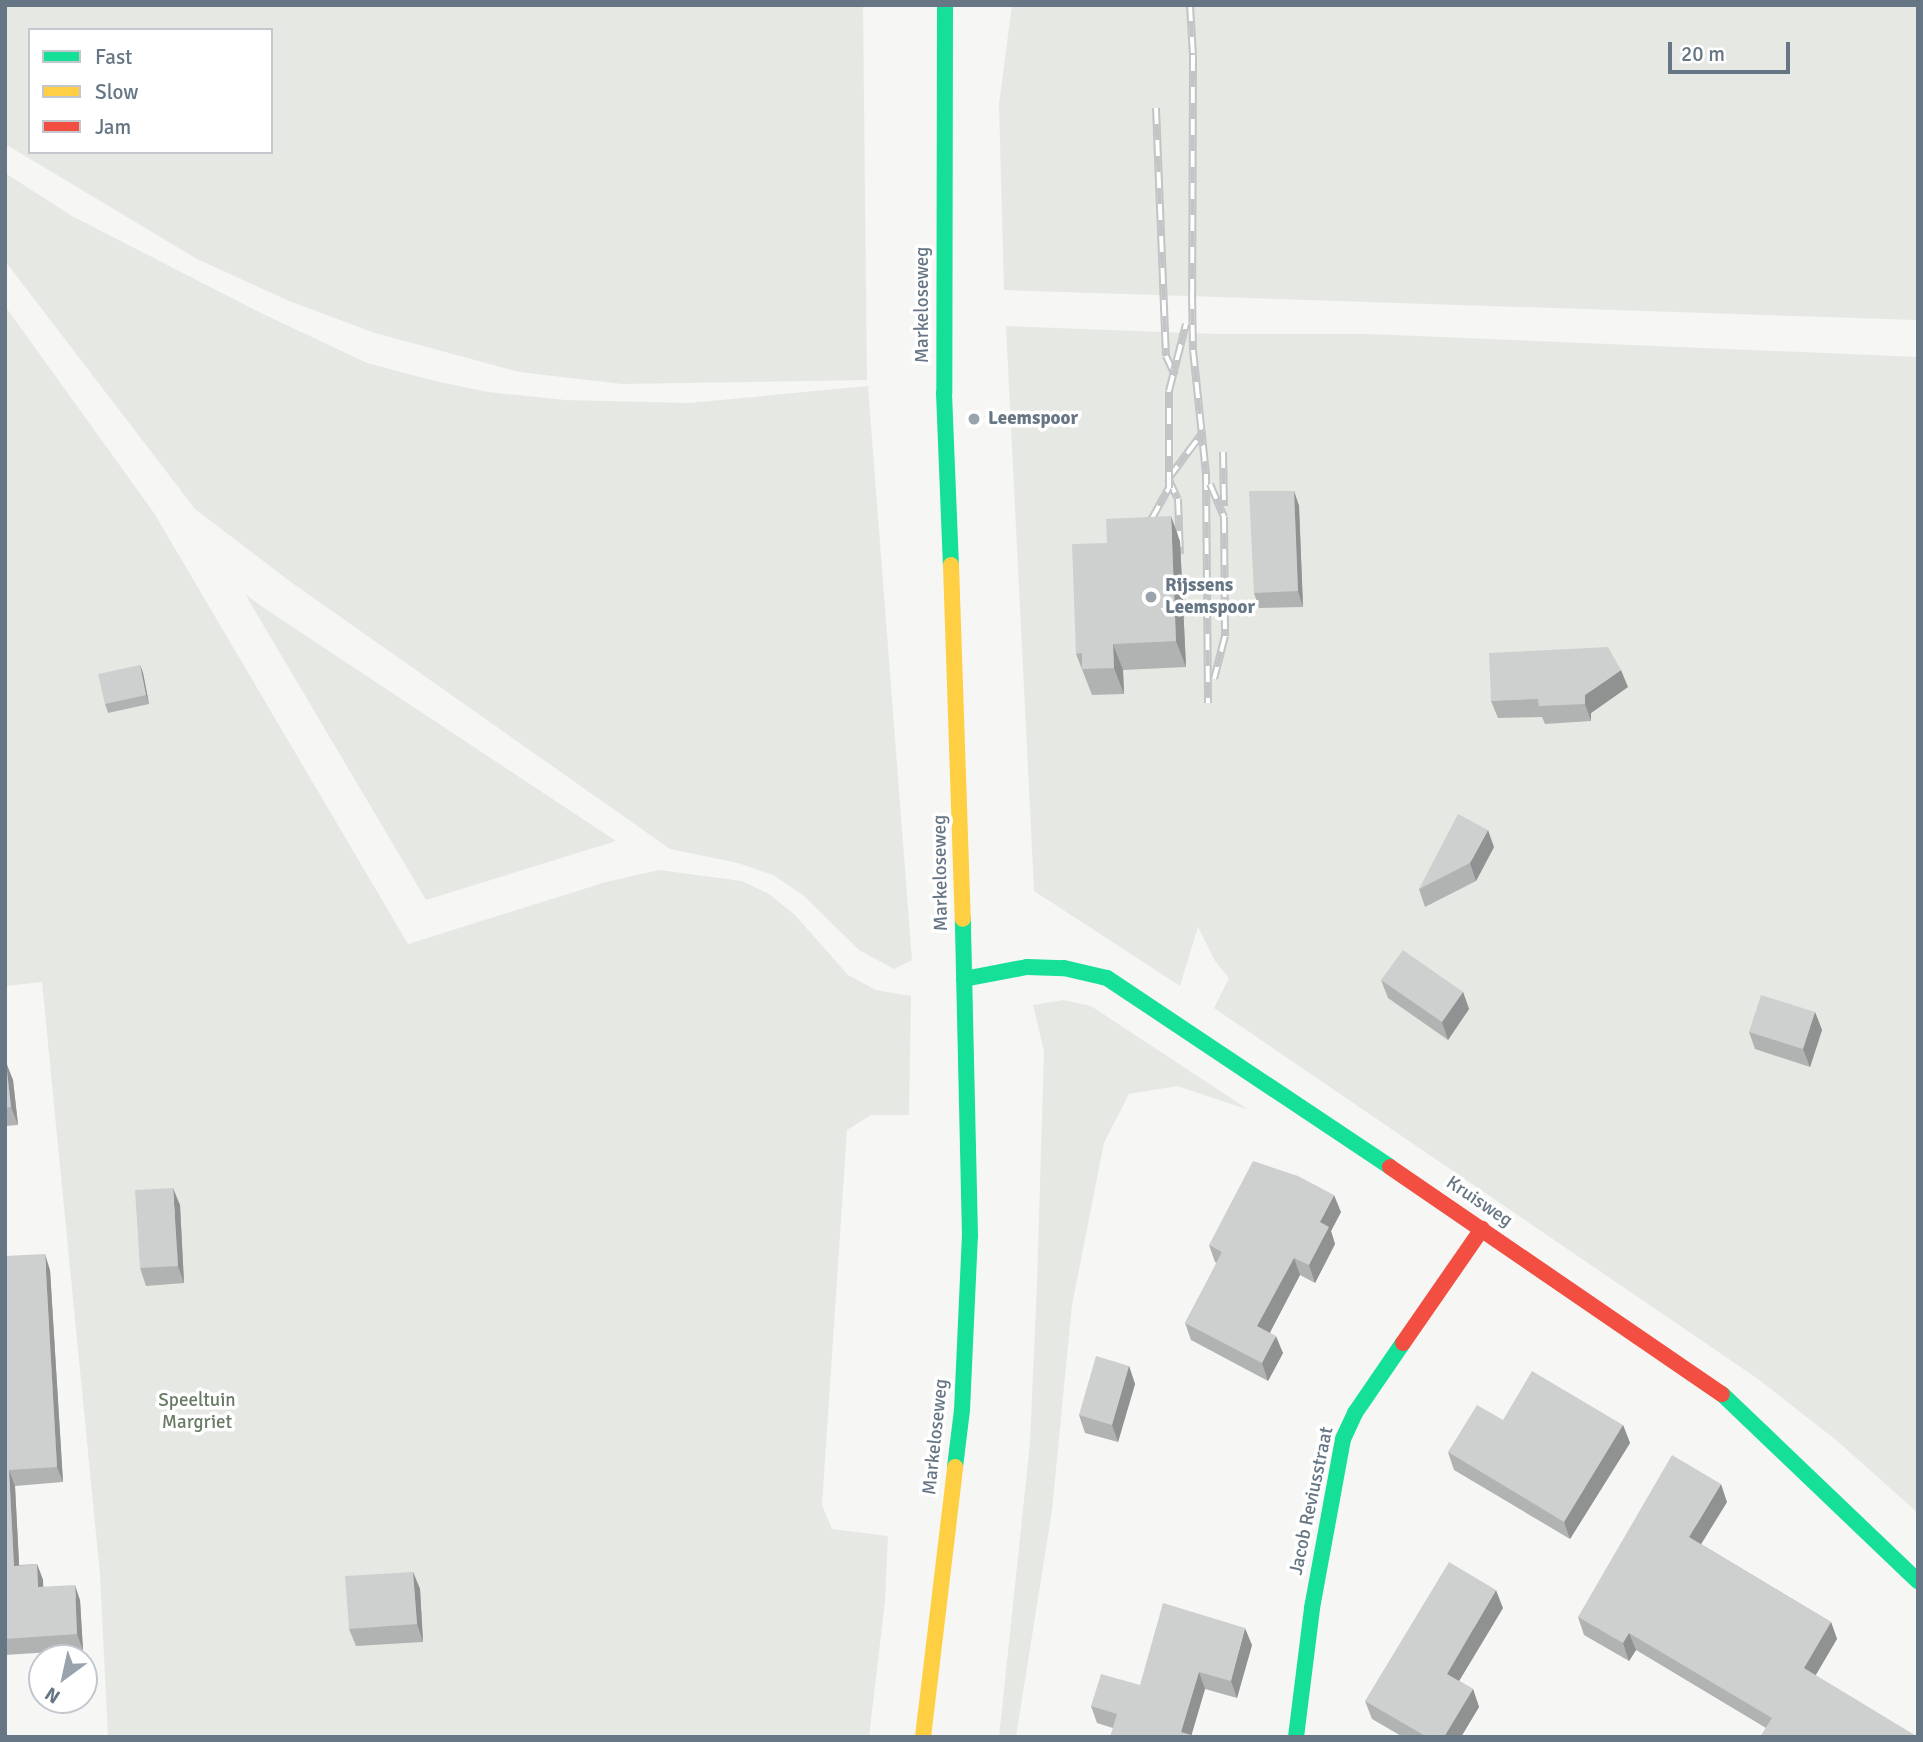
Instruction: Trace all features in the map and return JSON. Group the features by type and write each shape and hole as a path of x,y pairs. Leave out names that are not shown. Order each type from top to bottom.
{"main road":[{"name":"Markeloseweg","path":"923,1737 962,1410 970,1236 960,803 944,404 944,5"},
{"name":"Kruisweg","path":"964,979 1027,968 1073,969 1107,978 1482,1229 1726,1398 1918,1581"},
{"name":"Jacob Reviusstraat","path":"1296,1737 1312,1608 1343,1439 1355,1413 1482,1229"}],"green space":[{"path":"5,5 863,5 867,380 622,384 519,372 375,333 289,301 197,259 5,144"},
{"path":"1012,5 1918,5 1918,320 1004,290 999,104"},
{"path":"5,173 72,216 261,313 367,363 435,381 488,392 565,400 689,403 868,386 912,960 894,969 859,950 803,895 773,875 738,863 670,849 288,580 195,509 5,261"},
{"name":"Speeltuin Margriet","path":"5,306 154,513 408,944 606,882 659,870 742,881 769,894 795,915 848,975 876,990 911,996 909,1115 871,1115 847,1130 822,1505 832,1529 888,1536 885,1601 869,1737 108,1737 100,1575 42,982 5,986"},
{"path":"1006,326 1217,334 1370,334 1918,357 1918,1513 1836,1440 1758,1379 1214,1008 1229,978 1215,961 1198,927 1180,986 1034,891"},
{"path":"245,594 267,610 616,841 426,900"},
{"path":"1064,1000 1091,1006 1249,1110 1177,1086 1129,1094 1104,1143 1072,1305 1052,1510 1016,1737 999,1737 1030,1443 1044,1051 1033,1005"}],"building":[{"path":"1249,491 1294,491 1298,591 1254,593"},
{"path":"1171,516 1176,641 1113,644 1114,668 1082,669 1082,653 1076,654 1072,544 1107,543 1106,519"},
{"path":"1608,647 1621,670 1585,695 1585,704 1539,706 1538,699 1491,701 1489,653"},
{"path":"140,665 146,695 105,704 98,674"},
{"path":"1458,814 1488,830 1470,863 1419,889"},
{"path":"1403,950 1463,992 1442,1022 1381,980"},
{"path":"1761,995 1815,1012 1803,1049 1749,1032"},
{"path":"5,1063 11,1107 5,1108"},
{"path":"1253,1161 1298,1176 1334,1195 1320,1222 1329,1227 1309,1265 1294,1258 1257,1326 1276,1336 1262,1363 1185,1323 1222,1252 1209,1245"},
{"path":"173,1188 178,1266 140,1268 135,1190"},
{"path":"45,1254 57,1467 9,1470 14,1566 37,1564 38,1587 75,1585 77,1634 5,1639 5,1256"},
{"path":"1096,1356 1129,1366 1112,1425 1079,1415"},
{"path":"1532,1371 1623,1425 1564,1522 1448,1452 1477,1405 1503,1420"},
{"path":"1672,1455 1721,1484 1689,1537 1831,1622 1804,1668 1918,1737 1760,1737 1772,1718 1629,1633 1623,1643 1578,1617"},
{"path":"1449,1562 1496,1590 1447,1674 1473,1689 1444,1737 1427,1737 1365,1701"},
{"path":"413,1572 417,1624 349,1629 345,1576"},
{"path":"1163,1603 1245,1628 1231,1681 1199,1672 1181,1732 1198,1737 1110,1737 1117,1714 1091,1706 1101,1674 1140,1685"}],"railway":[{"path":"1190,5 1193,55 1193,350 1206,474 1208,703"},
{"path":"1156,108 1166,356 1175,375"},
{"path":"1149,534 1151,520 1169,488 1169,391 1186,324"},
{"path":"1168,479 1203,432"},
{"path":"1223,452 1224,506"},
{"path":"1168,478 1178,499 1180,554"},
{"path":"1210,484 1224,517 1225,636 1214,679"}],"traffic: fast":[{"path":"945,5 944,393 951,565"},
{"path":"955,1467 962,1410 970,1236 963,919"},
{"path":"964,979 1027,967 1064,968 1107,978 1390,1167"},
{"path":"1296,1737 1312,1608 1343,1439 1355,1413 1403,1343"},
{"path":"1722,1394 1918,1581"}],"traffic: slow":[{"path":"951,565 963,919"},
{"path":"923,1737 955,1467"}],"traffic: jam":[{"path":"1390,1167 1722,1394"},
{"path":"1403,1343 1482,1229"}],"place":[{"name":"Leemspoor","path":"974,419"},
{"name":"Rijssens Leemspoor","path":"1151,597"}]}
